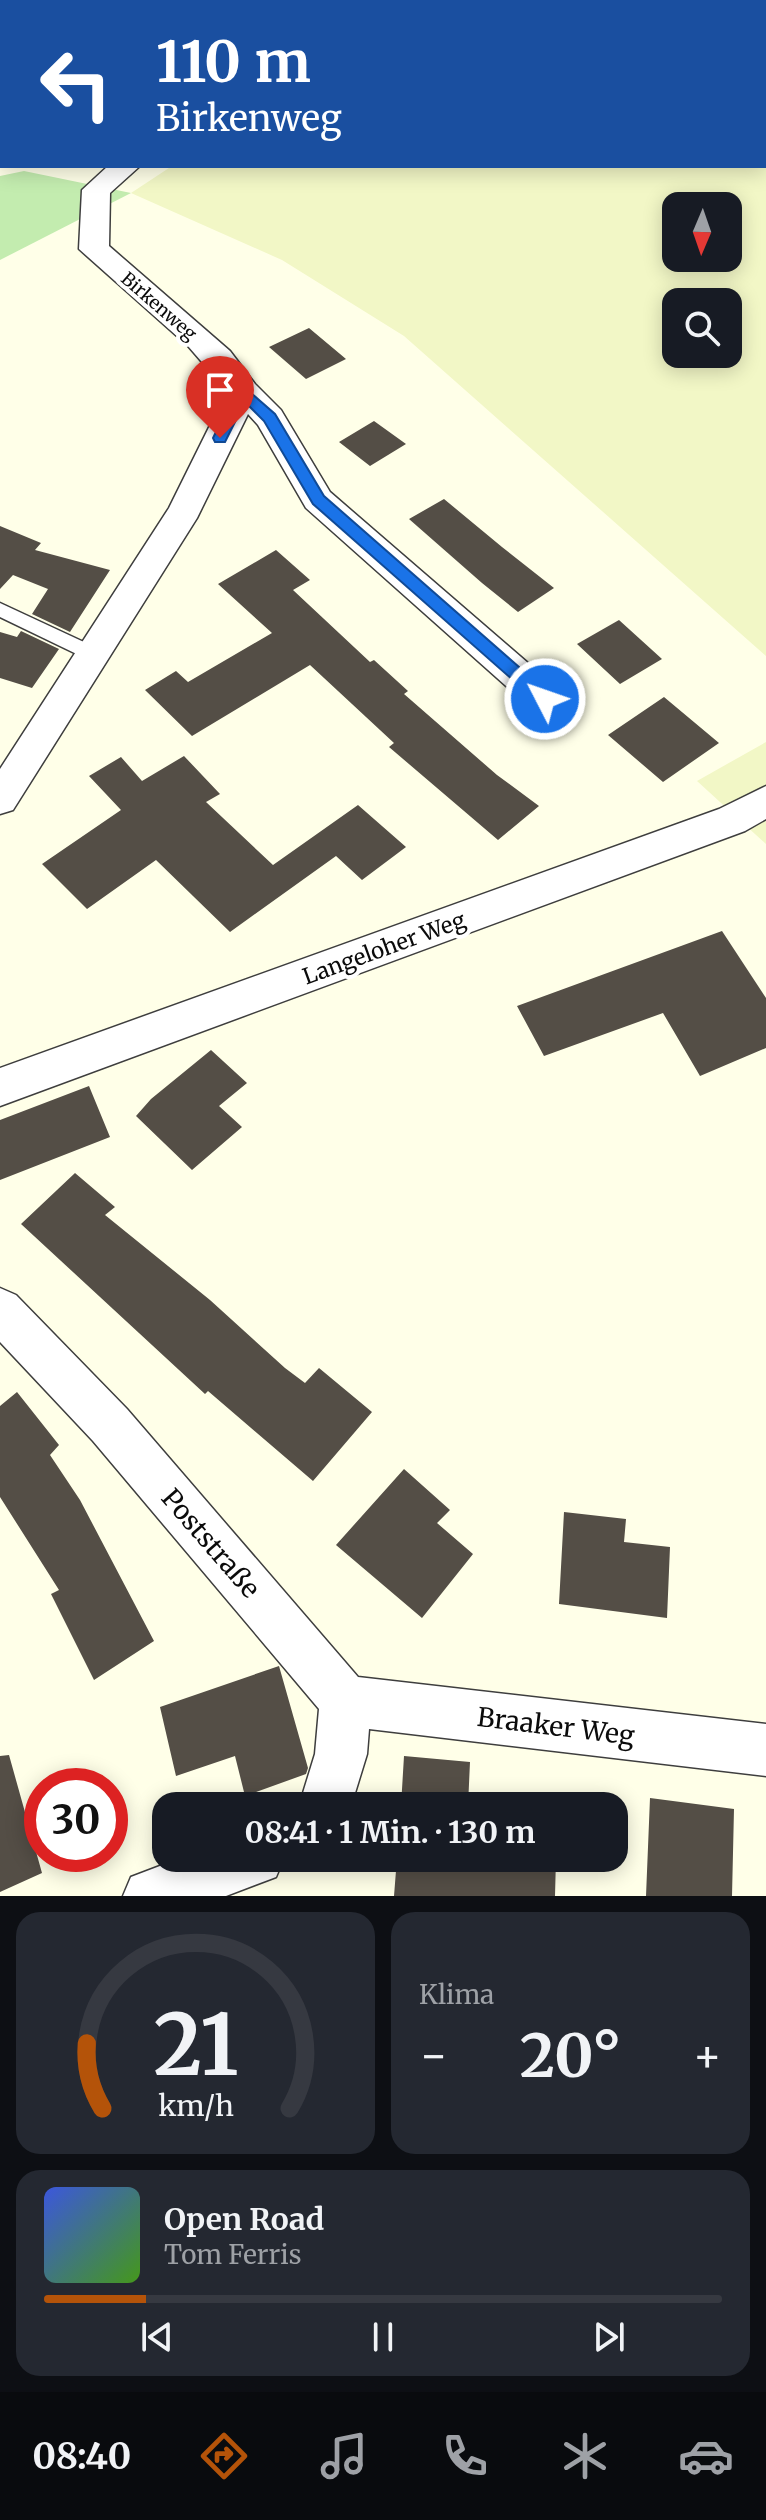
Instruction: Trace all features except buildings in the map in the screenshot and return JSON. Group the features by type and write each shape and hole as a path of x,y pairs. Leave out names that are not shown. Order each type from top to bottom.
{"street":[{"name":"Birkenweg","path":"124,168 96,190 94,249 193,335 239,379 243,391"},
{"path":"0,799 185,510 243,391 270,418 318,500 545,699"},
{"name":"Langeloher Weg","path":"0,1087 732,820 766,801"},
{"name":"Poststraße","path":"0,1310 110,1425 345,1701"},
{"path":"329,1792 341,1754 345,1701"},
{"name":"Braaker Weg","path":"345,1701 766,1750"},
{"path":"150,1896 218,1872"}],"lane":[{"path":"0,609 95,655"}],"green space":[{"path":"169,168 766,168 766,656 404,336 282,260 131,193"},
{"path":"24,171 131,193 0,260 0,176"},
{"path":"766,742 766,844 697,781"}],"route":[{"path":"220,438 243,391 270,418 318,500 545,699"}]}
